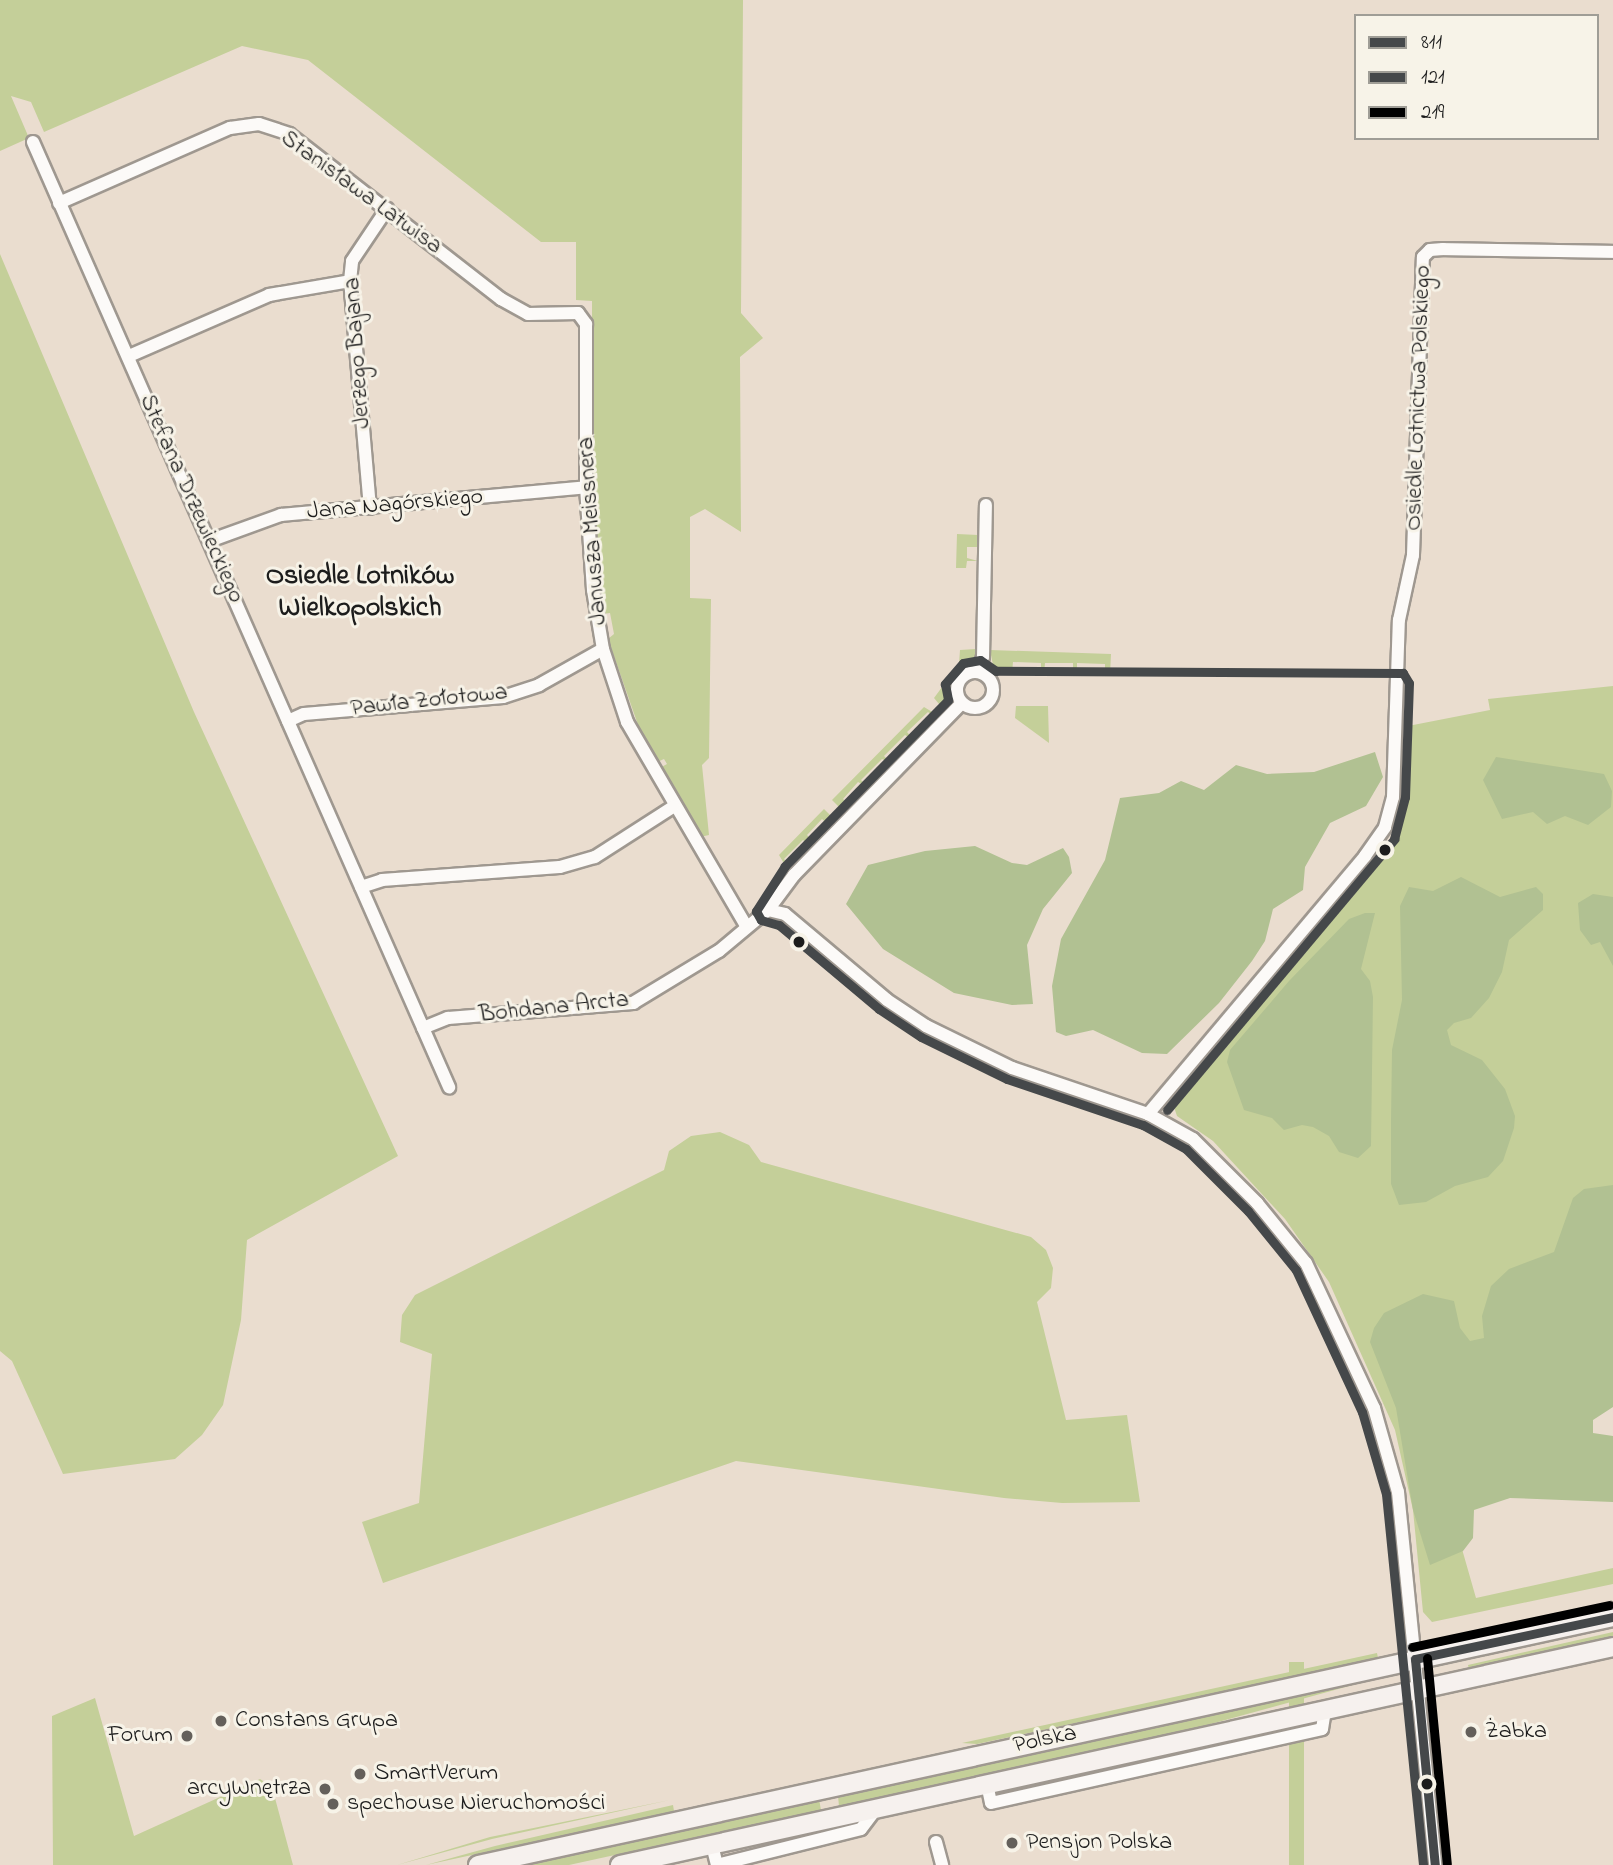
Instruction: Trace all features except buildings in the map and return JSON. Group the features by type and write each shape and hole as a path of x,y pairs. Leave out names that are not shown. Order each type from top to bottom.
{"street":[{"name":"Stanisława Latwisa","path":"60,202 230,128 259,124 289,134 501,299 528,314 578,313"},
{"name":"Stefana Drzewieckiego","path":"33,142 449,1087"},
{"name":"Jerzego Bajana","path":"370,508 350,281 352,261 387,209"},
{"name":"Osiedle Lotnictwa Polskiego","path":"1148,1114 1380,838 1393,797 1399,620 1413,564 1411,472 1425,254 1443,249 1613,252"},
{"path":"128,356 269,295 350,281"},
{"name":"Janusza Meissnera","path":"578,313 586,324 586,487 593,590 603,649 627,722 673,807 746,926"},
{"name":"Jana Nagórskiego","path":"209,541 281,515 586,487"},
{"path":"978,672 983,657 986,505"},
{"name":"Pawła Zołotowa","path":"289,721 304,714 503,696 538,685 603,649"},
{"path":"978,672 992,683 990,700 975,708 962,703 959,682 967,674 978,672"},
{"name":"Bohdana Arcta","path":"424,1028 448,1018 632,1003 719,951 768,910 794,875 962,703"},
{"path":"361,887 382,880 560,867 595,857 673,807"},
{"path":"768,910 785,914 887,1000 926,1026 1012,1068 1148,1114 1193,1139 1214,1158 1287,1238 1320,1288 1388,1448 1398,1492 1435,1865"},
{"name":"Polska","path":"478,1865 1613,1617"},
{"name":"Polska","path":"620,1865 657,1861 712,1844 1613,1647"},
{"name":"Polska","path":"987,1784 991,1803 1322,1729 1325,1710"},
{"path":"936,1842 942,1865"}],"green space":[{"path":"0,0 743,0 741,313 763,338 740,357 741,532 705,509 690,517 690,598 711,599 709,758 702,765 709,835 700,837 658,769 667,764 664,759 655,763 644,742 608,639 614,634 610,613 602,614 592,473 592,301 576,300 576,242 541,242 308,60 242,46 44,132 31,102 11,96 29,138 0,151"},
{"path":"0,254 194,712 398,1156 247,1240 241,1320 223,1405 202,1435 175,1459 63,1474 12,1361 0,1351"},
{"path":"957,534 978,535 978,547 967,547 967,558 978,561 967,561 966,568 956,568"},
{"path":"976,649 974,661 954,677 944,710 934,698 959,664 960,650"},
{"path":"990,650 1111,654 1110,675 1105,675 1105,664 1077,663 1077,674 1073,674 1073,663 1045,663 1044,674 1041,674 1041,663 1013,662 1012,673 1005,673 993,665"},
{"path":"1613,686 1613,1343 1450,1507 1476,1598 1613,1568 1613,1584 1432,1622 1423,1612 1413,1510 1395,1430 1329,1282 1285,1219 1213,1141 1177,1116 1172,1101 1393,841 1406,805 1408,726 1490,710 1488,699"},
{"path":"1016,706 1048,706 1049,743 1015,718"},
{"path":"924,707 939,716 936,719 928,712 907,732 915,741 905,735 884,756 892,764 882,759 861,780 869,788 858,782 843,799 851,806 840,808 832,800"},
{"path":"1375,752 1383,777 1366,806 1330,823 1305,867 1303,890 1273,909 1265,941 1252,961 1219,1003 1167,1054 1142,1053 1093,1030 1066,1036 1056,1032 1052,986 1061,939 1105,860 1120,798 1159,793 1181,781 1204,790 1236,765 1267,774 1314,772"},
{"path":"1496,757 1604,774 1612,791 1611,807 1588,825 1565,816 1547,824 1533,812 1502,819 1483,780"},
{"path":"824,809 832,817 831,827 822,819 807,835 814,843 811,847 803,840 784,859 791,867 788,870 779,855"},
{"path":"975,846 1012,863 1027,865 1063,848 1069,857 1072,873 1043,909 1027,945 1033,1004 1012,1005 954,993 883,949 846,904 868,865 925,851"},
{"path":"1461,877 1500,897 1536,887 1543,894 1543,910 1509,940 1502,972 1489,998 1471,1018 1454,1023 1447,1030 1451,1045 1482,1060 1505,1089 1515,1116 1514,1128 1503,1161 1488,1177 1455,1186 1426,1202 1399,1205 1391,1184 1391,1120 1392,1050 1402,1000 1400,906 1409,887 1433,891"},
{"path":"1593,894 1613,897 1613,966 1600,942 1591,945 1580,930 1578,903"},
{"path":"1365,913 1375,913 1361,969 1370,981 1373,997 1371,1146 1358,1158 1339,1152 1329,1136 1313,1127 1302,1125 1284,1130 1272,1118 1244,1110 1227,1062 1230,1050 1289,981 1349,919"},
{"path":"720,1132 749,1145 761,1162 1031,1237 1046,1250 1053,1268 1051,1288 1037,1302 1066,1420 1127,1415 1140,1502 1062,1503 1004,1498 736,1461 383,1583 362,1522 419,1503 432,1354 400,1342 402,1315 415,1295 664,1170 669,1151 691,1136"},
{"path":"1613,1185 1613,1407 1593,1420 1593,1433 1613,1436 1613,1502 1510,1498 1474,1510 1473,1538 1463,1551 1430,1565 1413,1510 1396,1408 1370,1342 1374,1328 1384,1313 1423,1294 1454,1301 1460,1328 1470,1341 1484,1338 1482,1316 1491,1286 1509,1269 1554,1252 1573,1198 1584,1189"},
{"path":"1613,1632 1613,1638 1469,1669 1468,1665"},
{"path":"1377,1653 1378,1658 977,1744 962,1743"},
{"path":"1289,1662 1304,1662 1304,1865 1289,1865"},
{"path":"1382,1677 1196,1728 839,1806 838,1796"},
{"path":"95,1698 134,1836 260,1779 272,1787 293,1865 53,1865 52,1716"},
{"path":"1314,1723 1314,1726 1021,1788"},
{"path":"819,1799 821,1810 569,1865 520,1865"},
{"path":"670,1800 492,1839 397,1865 490,1837"},
{"path":"673,1805 674,1811 426,1865 495,1846"}],"transit line":[{"name":"121","path":"1167,1110 1394,839 1405,797 1409,683 1403,673 996,671 980,660 963,663 945,684 948,700 785,866 756,911 761,920 779,925 879,1009 921,1037 1007,1079 1143,1125 1186,1149 1248,1211 1296,1270 1362,1412 1386,1494 1423,1865"},
{"name":"219","path":"1412,1647 1610,1605"},
{"name":"811","path":"1415,1659 1613,1617"},
{"name":"219","path":"1427,1658 1447,1864"},
{"name":"811","path":"1415,1659 1435,1865"}],"place":[{"name":"Constans Grupa","path":"221,1721"},
{"name":"Żabka","path":"1471,1732"},
{"name":"Forum","path":"187,1736"},
{"name":"SmartVerum","path":"360,1774"},
{"name":"arcyWnętrza","path":"325,1789"},
{"name":"spechouse Nieruchomości","path":"333,1804"},
{"name":"Pensjon Polska","path":"1012,1843"}],"district":[{"name":"Osiedle Lotników Wielkopolskich","path":"360,593"}]}
